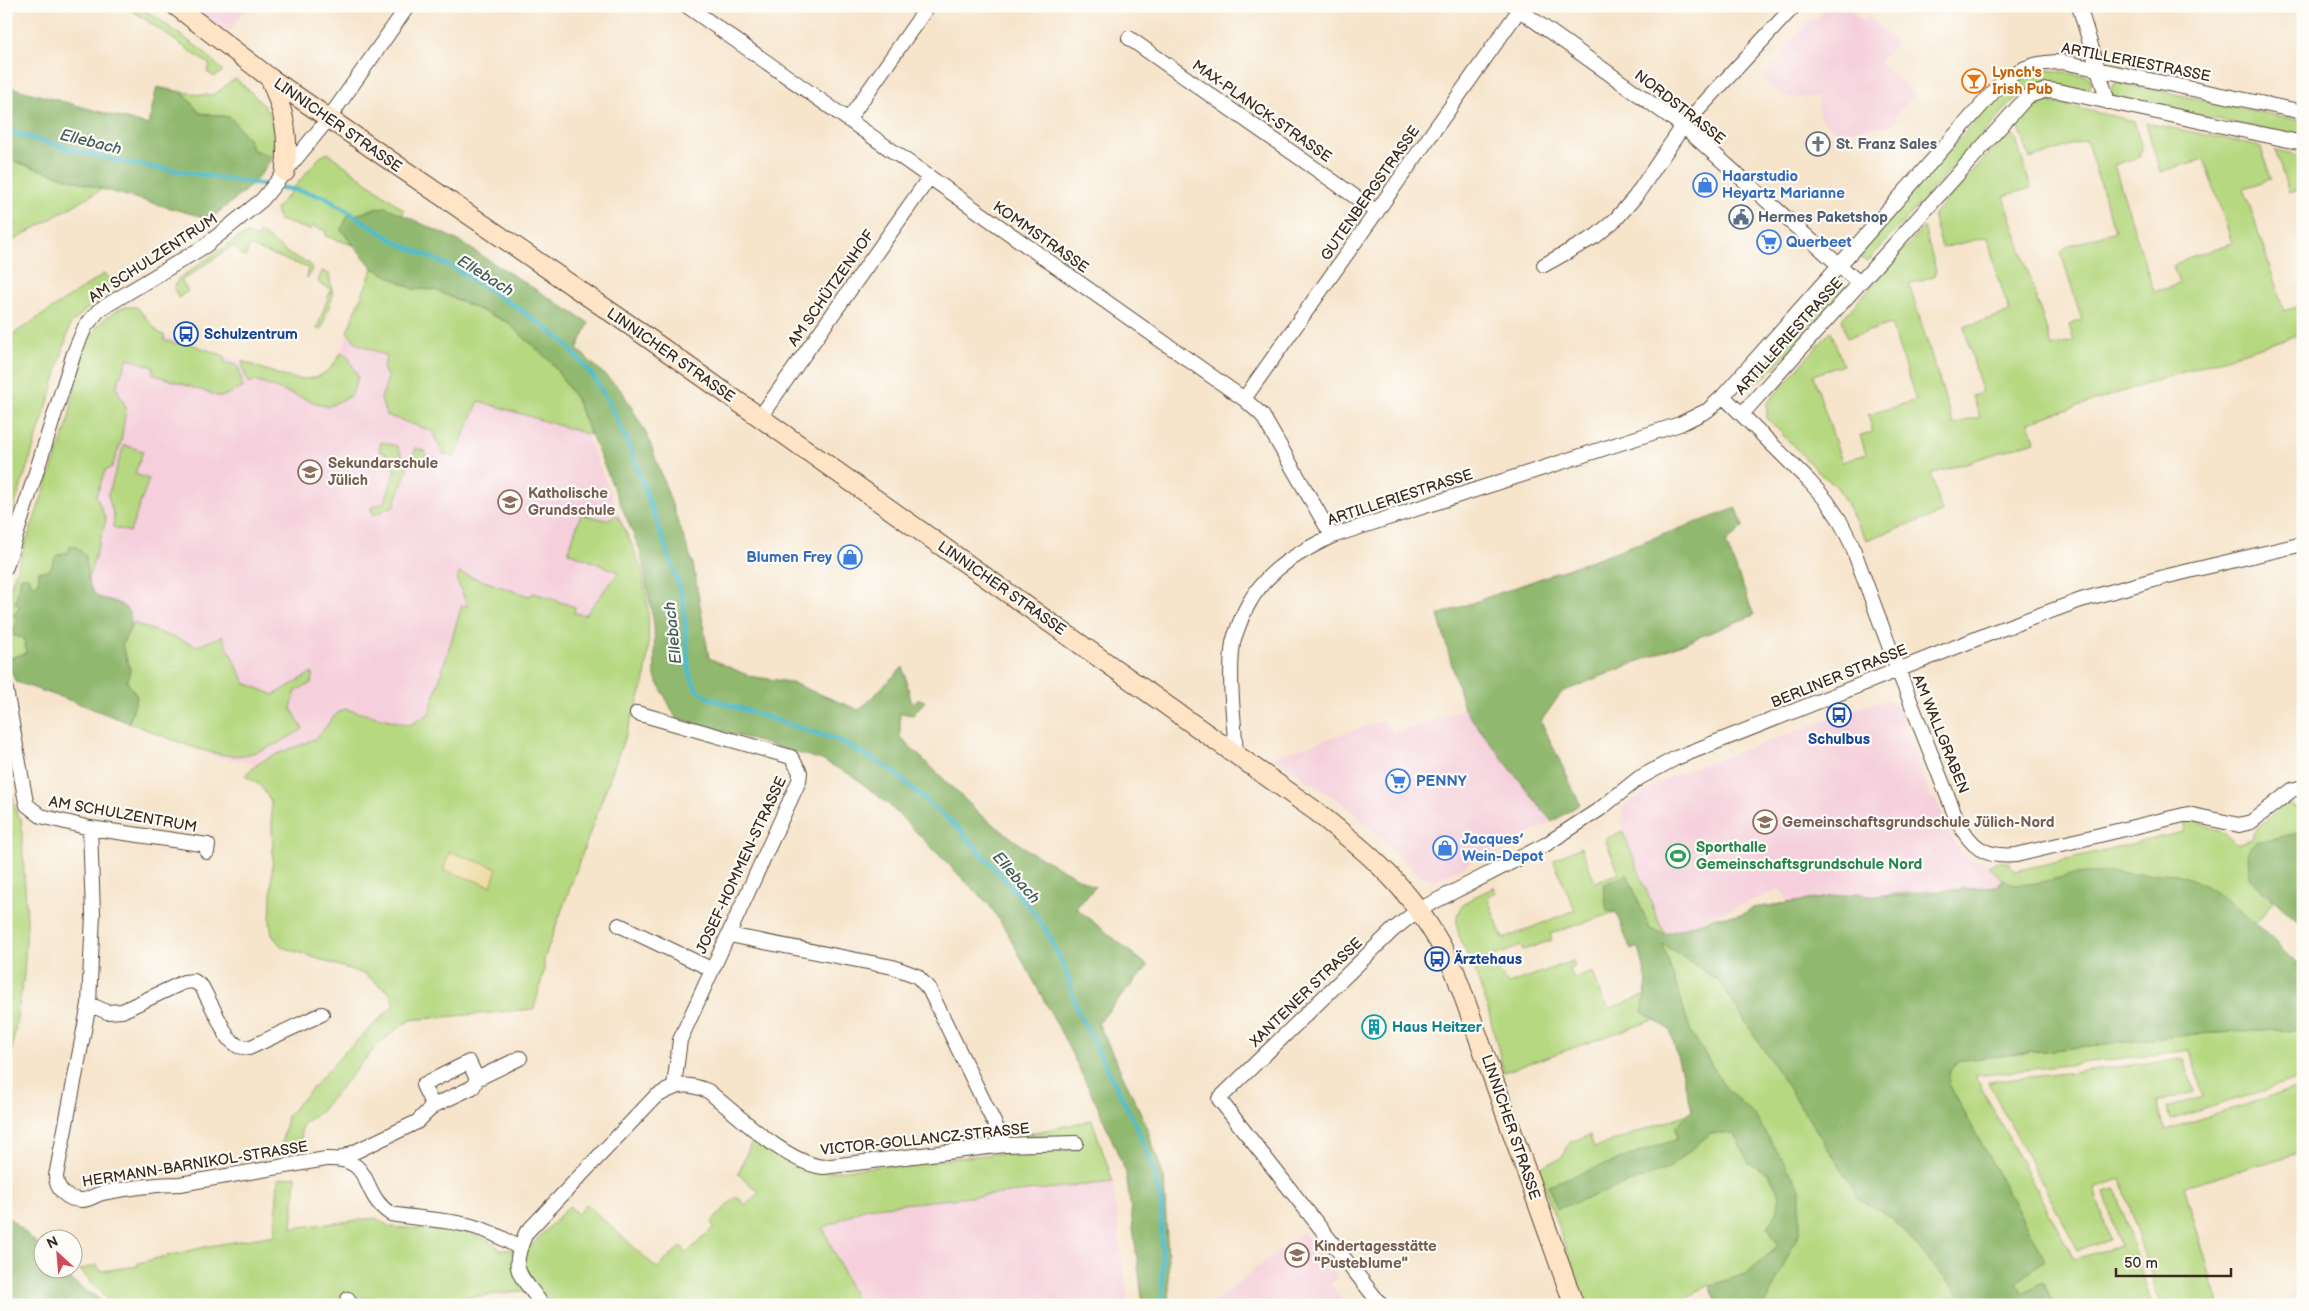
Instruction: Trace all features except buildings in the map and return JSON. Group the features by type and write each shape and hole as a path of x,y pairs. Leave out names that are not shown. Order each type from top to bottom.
{"main road":[{"name":"LINNICHER STRASSE","path":"176,6 270,78 760,417 1236,754 1317,812 1380,865 1418,910 1439,940 1455,972 1574,1305"},
{"path":"270,78 286,126 287,154 282,175"}],"street":[{"name":"AM SCHULZENTRUM","path":"6,567 74,354 85,327 99,310 200,250 262,200 329,118 408,6"},
{"name":"KOMMSTRASSE","path":"687,6 1244,399 1262,415 1332,536"},
{"path":"848,120 928,6"},
{"path":"1544,266 1596,236 1616,220 1635,198 1683,126 1794,6"},
{"path":"2079,6 2108,102"},
{"name":"NORDSTRASSE","path":"1518,8 1683,126 1839,266"},
{"name":"GUTENBERGSTRASSE","path":"1244,399 1377,212 1518,8"},
{"name":"MAX-PLANCK-STRASSE","path":"1130,38 1377,212"},
{"name":"ARTILLERIESTRASSE","path":"1236,754 1232,690 1233,642 1246,607 1268,576 1297,553 1332,536 1680,424 1708,410 1723,396 2003,81 2015,71 2044,62 2063,62 2303,112"},
{"name":"ARTILLERIESTRASSE","path":"1723,396 1742,414 1858,282 2028,96 2047,90 2303,143"},
{"name":"AM SCHÜTZENHOF","path":"760,417 929,178"},
{"name":"ARTILLERIESTRASSE","path":"1839,266 1858,282"},
{"name":"AM WALLGRABEN","path":"1742,414 1815,488 1839,519 1851,543 1898,670 1963,831 1969,841 1982,851 1992,856 2016,855 2188,814 2238,825 2251,822 2292,790 2303,787"},
{"name":"BERLINER STRASSE","path":"1418,910 1546,845 1600,809 1640,778 1676,758 2081,600 2168,576 2303,544"},
{"name":"AM SCHULZENTRUM","path":"6,690 27,805 41,816 90,828 208,845 207,852"},
{"name":"JOSEF-HOMMEN-STRASSE","path":"637,713 791,758 800,772 799,781 680,1040 674,1086"},
{"name":"HERMANN-BARNIKOL-STRASSE","path":"90,828 93,914 89,1004 56,1176 56,1183 60,1190 71,1198 82,1201 100,1194 159,1184 180,1184 326,1159 342,1158 417,1122 433,1106 473,1087 477,1079 520,1058"},
{"name":"XANTENER STRASSE","path":"1381,1305 1219,1099 1393,930 1418,910"},
{"name":"JOSEF-HOMMEN-STRASSE","path":"619,925 711,969"},
{"path":"729,935 893,966 917,976 929,989 1005,1145"},
{"path":"89,1004 107,1012 122,1011 184,982 194,981 202,987 228,1038 238,1046 249,1048 322,1014"},
{"path":"433,1106 423,1085 469,1062 477,1079"},
{"name":"VICTOR-GOLLANCZ-STRASSE","path":"674,1086 693,1084 708,1091 773,1143 809,1165 822,1167 1005,1145 1076,1144"},
{"path":"542,1305 521,1278 517,1264 519,1248 526,1232 655,1097 674,1086"},
{"path":"342,1158 351,1161 359,1167 376,1199 391,1214 454,1221 480,1227 502,1237 519,1248"}],"shaded area":[{"path":"187,6 248,6 226,35"},
{"path":"1828,6 1845,6 1863,22 1868,17 1897,43 1879,62 1915,95 1895,116 1898,119 1892,125 1835,131 1819,117 1818,97 1793,98 1782,96 1763,78 1782,56 1780,54 1811,19 1815,21"},
{"path":"373,268 489,318 575,409 637,556 647,597 650,648 644,680 454,987 291,931 293,844 263,766 218,757 129,723 15,673 6,652 6,599 68,423 81,356 99,324 117,310 125,307 137,307 158,332 165,336 299,380 318,377 334,365 340,354"},
{"name":"Gemeinschaftsgrundschule Jülich-Nord","path":"1888,700 1895,704 1902,714 1931,799 1935,798 1955,845 1971,861 1989,864 1988,866 1993,872 2003,879 1997,886 1872,896 1858,893 1789,903 1781,889 1666,934 1659,923 1623,831 1622,807 1667,778 1865,706"},
{"path":"1464,709 1552,822 1435,880 1422,877 1343,803 1272,757 1383,721 1393,734"},
{"path":"1113,1182 1128,1305 858,1305 823,1228 865,1208"},
{"name":"Kindertagesstätte \"Pusteblume\"","path":"1302,1232 1339,1278 1331,1284 1342,1299 1334,1305 1210,1305"}],"green space":[{"path":"126,6 140,6 204,52 223,71 214,77 207,72 210,65"},
{"path":"2048,70 2087,76 2091,79 2089,91 2084,92 2042,86 2034,87 2019,94 1868,261 1859,258 1857,253 1988,107 2025,75"},
{"path":"236,79 268,111 274,130 272,156 253,150 249,140 230,117 200,113 182,92 211,95"},
{"path":"2117,82 2303,121 2303,137 2115,98 2111,92 2112,86"},
{"path":"6,86 148,125 157,87 182,92 200,113 230,117 249,140 253,150 272,156 267,166 253,183 210,219 102,189 6,159"},
{"path":"2047,101 2134,121 2142,149 2139,157 2114,165 2154,292 2179,284 2173,266 2187,258 2232,243 2204,159 2160,172 2146,123 2252,144 2261,148 2271,179 2244,188 2284,311 2303,305 2303,333 2029,422 2035,441 1931,474 1942,513 1866,540 1836,485 1820,474 1767,418 1767,403 1831,331 1843,365 1813,375 1842,462 1866,454 1860,435 1873,432 1868,415 1916,400 1891,324 1847,338 1842,319 1924,227 1936,271 1934,276 1909,284 1953,424 1980,417 1972,396 1982,392 1964,327 2010,312 1995,269 1988,237 1942,248 1933,215 2008,133 2015,136 2031,188 2004,196 2052,347 2074,341 2069,325 2082,320 2061,253 2066,247 2115,231 2086,140 2030,159 2017,121 2035,104"},
{"path":"2275,150 2303,156 2303,189 2289,193"},
{"path":"328,153 404,210 402,216 383,208 376,208 363,213 341,230 353,245 325,236 326,231 312,226 310,230 279,220 276,210 279,205 320,157"},
{"path":"6,159 102,189 6,245"},
{"path":"386,207 457,240 589,323 577,349 622,391 648,437 693,564 709,658 749,676 790,682 859,710 903,667 912,705 919,699 925,701 913,715 900,713 900,737 981,815 1029,851 1095,887 1076,908 1148,966 1098,1023 1145,1122 1164,1178 1170,1305 1143,1305 1126,1173 1100,1111 1057,1024 1007,932 990,906 888,804 853,776 822,760 676,718 655,677 654,624 640,550 576,399 551,362 507,322 435,290 413,289 373,268 341,230 348,215"},
{"path":"260,232 290,255 309,263 312,269 308,278 306,277 308,268 249,246 245,258 233,246 181,281 188,291 178,298 174,288 178,279 236,239 248,234 256,238"},
{"path":"373,268 413,289 435,290 507,322 551,362 576,399 590,435 479,401 454,457 443,454 432,431 386,415 381,399 388,378 383,368 387,356 358,344 347,332"},
{"path":"322,271 329,274 333,296 321,330 317,329 331,289 320,284 318,281"},
{"path":"104,274 113,281 103,294 70,325 51,393 6,533 6,339"},
{"path":"1836,278 1844,282 1845,288 1761,381 1754,381 1750,372"},
{"path":"125,307 137,307 158,332 165,336 164,340 177,344 179,340 225,356 224,362 238,366 243,388 221,397 153,374 153,367 128,358 116,387 126,408 121,442 112,467 105,471 96,496 106,520 88,580 86,556 68,552 56,556 49,571 33,586 30,583 21,606 27,653 6,659 6,599 68,423 81,356 97,326 110,315"},
{"path":"340,354 347,355 358,377 352,395 328,407 255,381 250,383 245,375 242,361 282,376 308,379 320,375 331,367"},
{"path":"381,442 397,446 408,468 394,506 373,515 371,508 385,502 395,471 387,454 379,451"},
{"path":"124,445 143,451 135,474 149,479 130,532 113,527 114,517 108,495"},
{"path":"416,448 426,452 425,455 439,460 436,467 422,463 423,459 413,456"},
{"path":"1737,508 1743,527 1726,543 1754,615 1562,692 1541,721 1580,804 1552,822 1464,709 1438,615"},
{"path":"581,514 606,520 617,515 630,541 642,573 645,589 649,636 648,652 644,684 544,959 544,971 534,1009 410,1020 380,1042 319,1113 303,1123 301,1150 280,1153 287,1116 343,1054 395,1004 388,991 364,974 282,947 272,935 270,922 273,850 271,801 260,785 245,776 251,769 268,758 314,739 335,715 345,709 410,725 429,714 462,605 468,607 457,581 459,573 529,596 534,593 575,607 574,613 585,615 619,572 568,552"},
{"path":"71,545 78,548 86,556 88,581 95,594 122,605 130,615 130,626 122,645 130,670 127,682 137,696 129,723 16,682 6,662 6,660 26,653 24,638 14,636 13,629 17,623 14,614 21,606 15,604 21,577 28,577 33,586 38,582 39,571 49,571 56,556 68,552"},
{"path":"133,623 198,646 222,636 245,683 274,695 311,673 313,674 311,683 296,691 291,708 303,729 259,751 243,755 230,755 201,750 129,723 137,697 127,682 130,670 122,645"},
{"path":"12,793 17,815 21,818 27,923 24,975 6,1085 6,794"},
{"path":"2291,798 2291,807 2303,805 2303,847 2260,882 2261,890 2273,902 2251,929 1763,923 1978,1305 1718,1305 1710,1285 1672,1305 1585,1305 1538,1168 1562,1158 1570,1142 1590,1135 1594,1148 1696,1111 1668,1015 1504,1072 1487,1005 1474,969 1495,960 1500,974 1508,984 1573,961 1575,967 1570,969 1574,979 1593,972 1603,1002 1611,1008 1654,992 1640,947 1631,950 1616,912 1550,934 1552,940 1523,950 1521,946 1472,964 1458,933 1457,924 1457,916 1466,902 1494,887 1496,892 1487,897 1503,939 1575,910 1553,860 1581,847 1595,882 1619,873 1605,839 1623,831 1659,923 1666,934 1716,917 1741,915 1753,908 1858,893 1872,896 1996,886 2002,879 1988,866 1997,861 2007,862 2015,871 2183,832 2186,821 2192,819 2227,835 2235,844 2252,839 2254,832"},
{"path":"2303,832 2303,926 2249,878 2248,850 2255,842"},
{"path":"2085,873 2176,874 2195,881 2228,901 2277,943 2303,969 2303,1029 2195,1034 1963,1060 1955,1065 1949,1073 1950,1086 2045,1260 2016,1282 2023,1293 2042,1282 2056,1305 1968,1305 1891,1217 1858,1199 1851,1184 1719,981 1663,944 1691,1032 1726,1088 1755,1116 1800,1188 1800,1231 1767,1301 1762,1305 1718,1305 1711,1285 1748,1273 1778,1245 1768,1227 1777,1213 1780,1195 1769,1174 1749,1163 1734,1134 1711,1133 1668,1169 1557,1209 1548,1185 1677,1139 1676,1126 1692,1110 1670,1030 1642,1012 1647,982 1639,947 1631,950 1616,912 1607,911 1603,885 1627,874 1650,929 1666,934 1716,917 1741,915 1753,908 1858,893 1889,896 1926,894 1996,886 2003,879 2010,883 2029,884"},
{"path":"2303,1029 2303,1078 2170,1120 2167,1108 2203,1097 2190,1050 1975,1076 2074,1259 2120,1246 2104,1192 2116,1189 2152,1305 2056,1305 2042,1282 2022,1303 1950,1086 1949,1073 1955,1065 1963,1060 2195,1034"},
{"path":"2184,1059 2194,1092 2157,1102 2165,1130 2303,1087 2303,1152 2184,1186 2219,1305 2161,1305 2121,1179 2094,1188 2110,1240 2078,1250 1988,1082"},
{"path":"1092,1120 1113,1182 865,1208 823,1228 858,1305 552,1305 538,1289 391,1305 390,1302 374,1304 373,1297 343,1299 338,1305 112,1305 82,1272 82,1269 97,1265 101,1271 138,1266 138,1263 209,1246 275,1235 278,1179 296,1176 292,1228 376,1218 390,1227 465,1232 496,1245 500,1250 529,1248 569,1206 578,1214 586,1204 657,1268 681,1246 687,1253 714,1227 711,1223 736,1196 746,1205 759,1192 738,1174 754,1136 771,1150 796,1165 827,1172 994,1154 1076,1149 1080,1138 1023,1135"},
{"path":"6,1215 32,1239 32,1278 70,1278 97,1297 103,1305 6,1305"}],"sand":[{"path":"450,852 497,868 491,886 443,870"}],"waterway":[{"name":"Ellebach","path":"6,131 115,161 296,190 325,197 396,242 456,269 524,312 562,340 593,376 611,407 629,446 683,599 689,672 696,689 711,699 840,741 890,769 960,830 1032,910 1047,931 1067,974 1077,1010 1134,1121 1147,1151 1161,1199 1163,1305"}],"place":[{"name":"Lynch's Irish Pub","path":"1974,81"},
{"name":"St. Franz Sales","path":"1818,144"},
{"name":"Haarstudio Heyartz Marianne","path":"1705,185"},
{"name":"Hermes Paketshop","path":"1741,217"},
{"name":"Querbeet","path":"1769,242"},
{"name":"Schulzentrum","path":"186,334"},
{"name":"Sekundarschule Jülich","path":"310,472"},
{"name":"Katholische Grundschule","path":"510,502"},
{"name":"Blumen Frey","path":"850,557"},
{"name":"Schulbus","path":"1839,715"},
{"name":"PENNY","path":"1398,781"},
{"name":"Gemeinschaftsgrundschule Jülich-Nord","path":"1765,822"},
{"name":"Jacques’ Wein-Depot","path":"1445,848"},
{"name":"Sporthalle Gemeinschaftsgrundschule Nord","path":"1678,856"},
{"name":"Ärztehaus","path":"1437,959"},
{"name":"Haus Heitzer","path":"1374,1027"},
{"name":"Kindertagesstätte \"Pusteblume\"","path":"1297,1255"}]}
